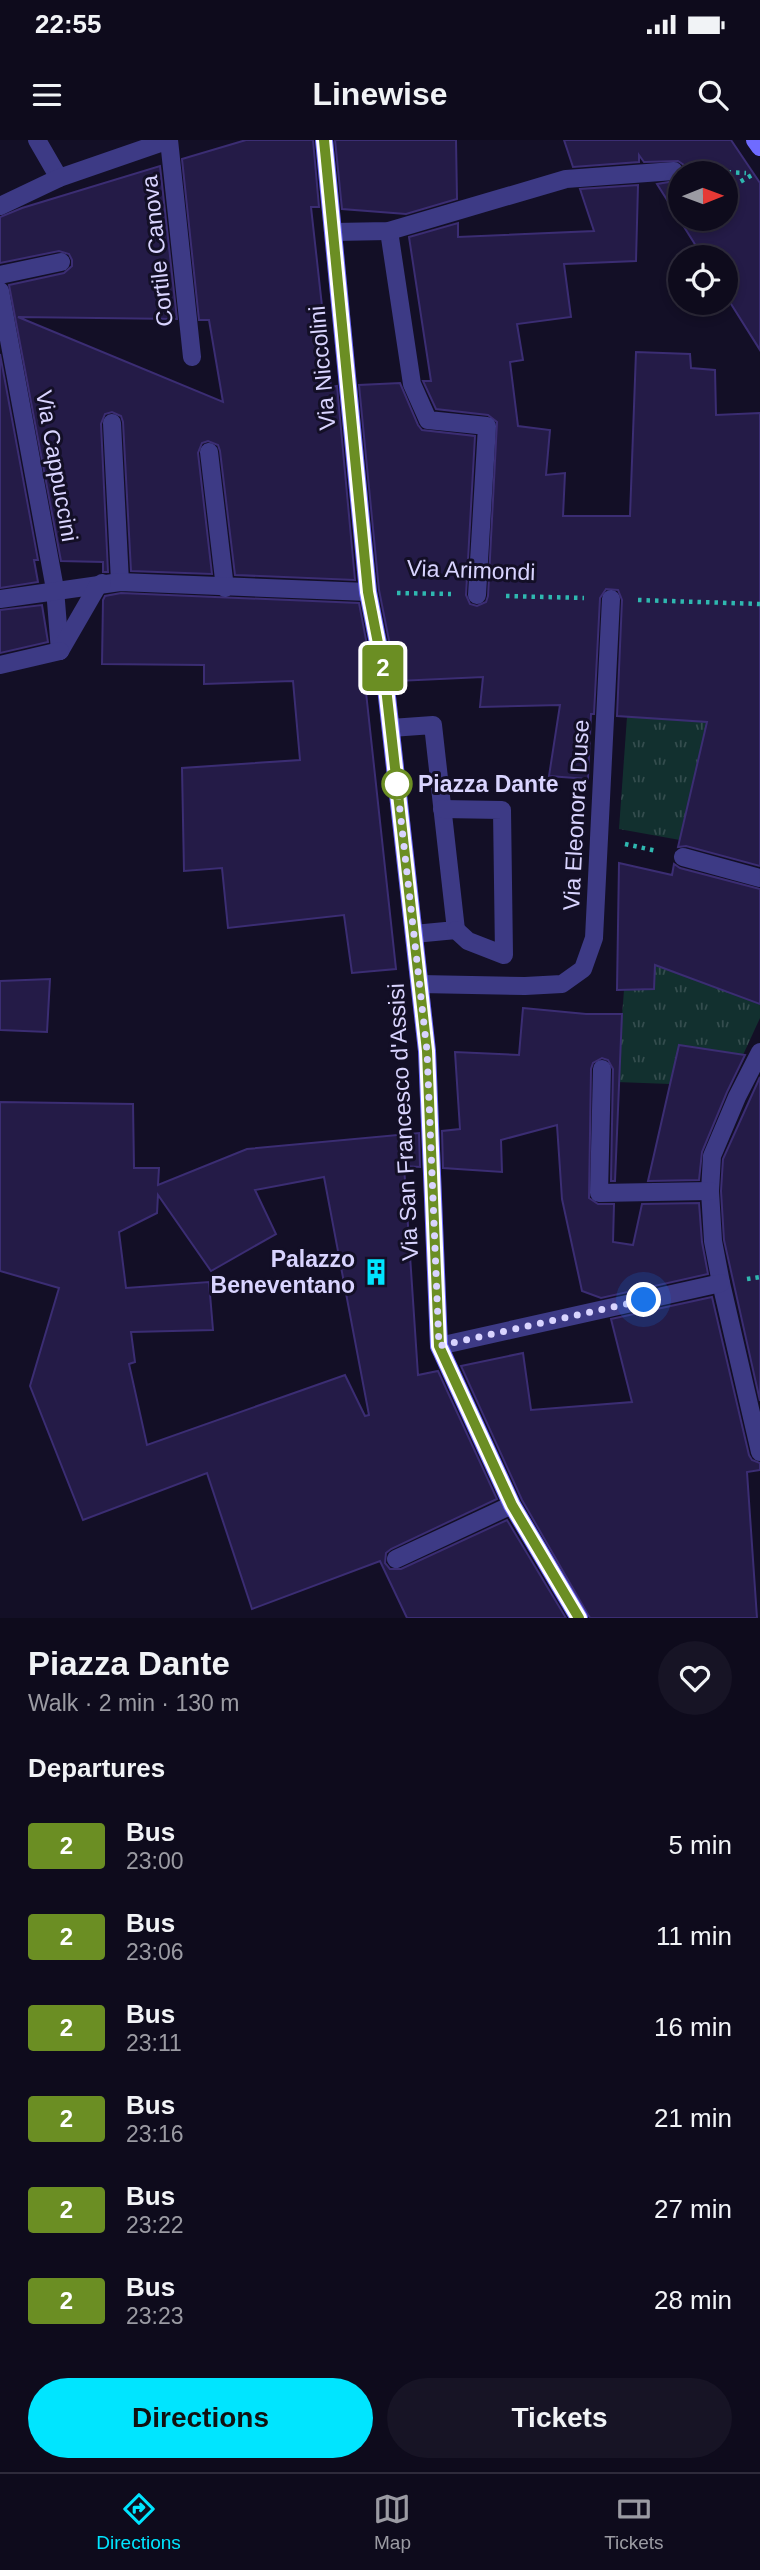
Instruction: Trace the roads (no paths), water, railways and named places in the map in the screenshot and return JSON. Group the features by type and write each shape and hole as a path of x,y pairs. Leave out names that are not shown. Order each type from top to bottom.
{"street":[{"path":"37,140 59,178"},
{"name":"Via Niccolini","path":"324,140 368,592"},
{"path":"755,140 760,147"},
{"path":"0,206 59,178 160,142"},
{"name":"Cortile Canova","path":"160,142 192,358"},
{"path":"334,232 389,231 566,179 668,171"},
{"path":"389,231 412,384 428,420 487,426 477,595"},
{"path":"0,275 61,262"},
{"name":"Via Cappuccini","path":"0,292 55,589 60,651"},
{"path":"112,423 120,582"},
{"path":"209,452 225,587"},
{"path":"0,599 55,589 120,582 368,592"},
{"path":"0,666 60,651 97,587 102,583"},
{"name":"Via San Francesco d'Assisi","path":"368,592 385,679 427,1051 439,1346 512,1505 579,1618"},
{"name":"Via Eleonora Duse","path":"420,984 562,984 583,969 594,938 611,599"},
{"path":"391,728 433,725 442,809 456,930 468,941 504,955 502,810 442,809"},
{"path":"683,857 760,878"},
{"path":"414,934 456,930"},
{"path":"760,1052 712,1156 710,1191 713,1241 721,1283 760,1451"},
{"path":"602,1069 599,1193 710,1191"},
{"path":"439,1346 721,1283"},
{"path":"396,1559 512,1505"}],"place":[{"name":"Piazza Dante","path":"397,784"},
{"name":"Palazzo Beneventano","path":"376,1272"}]}
